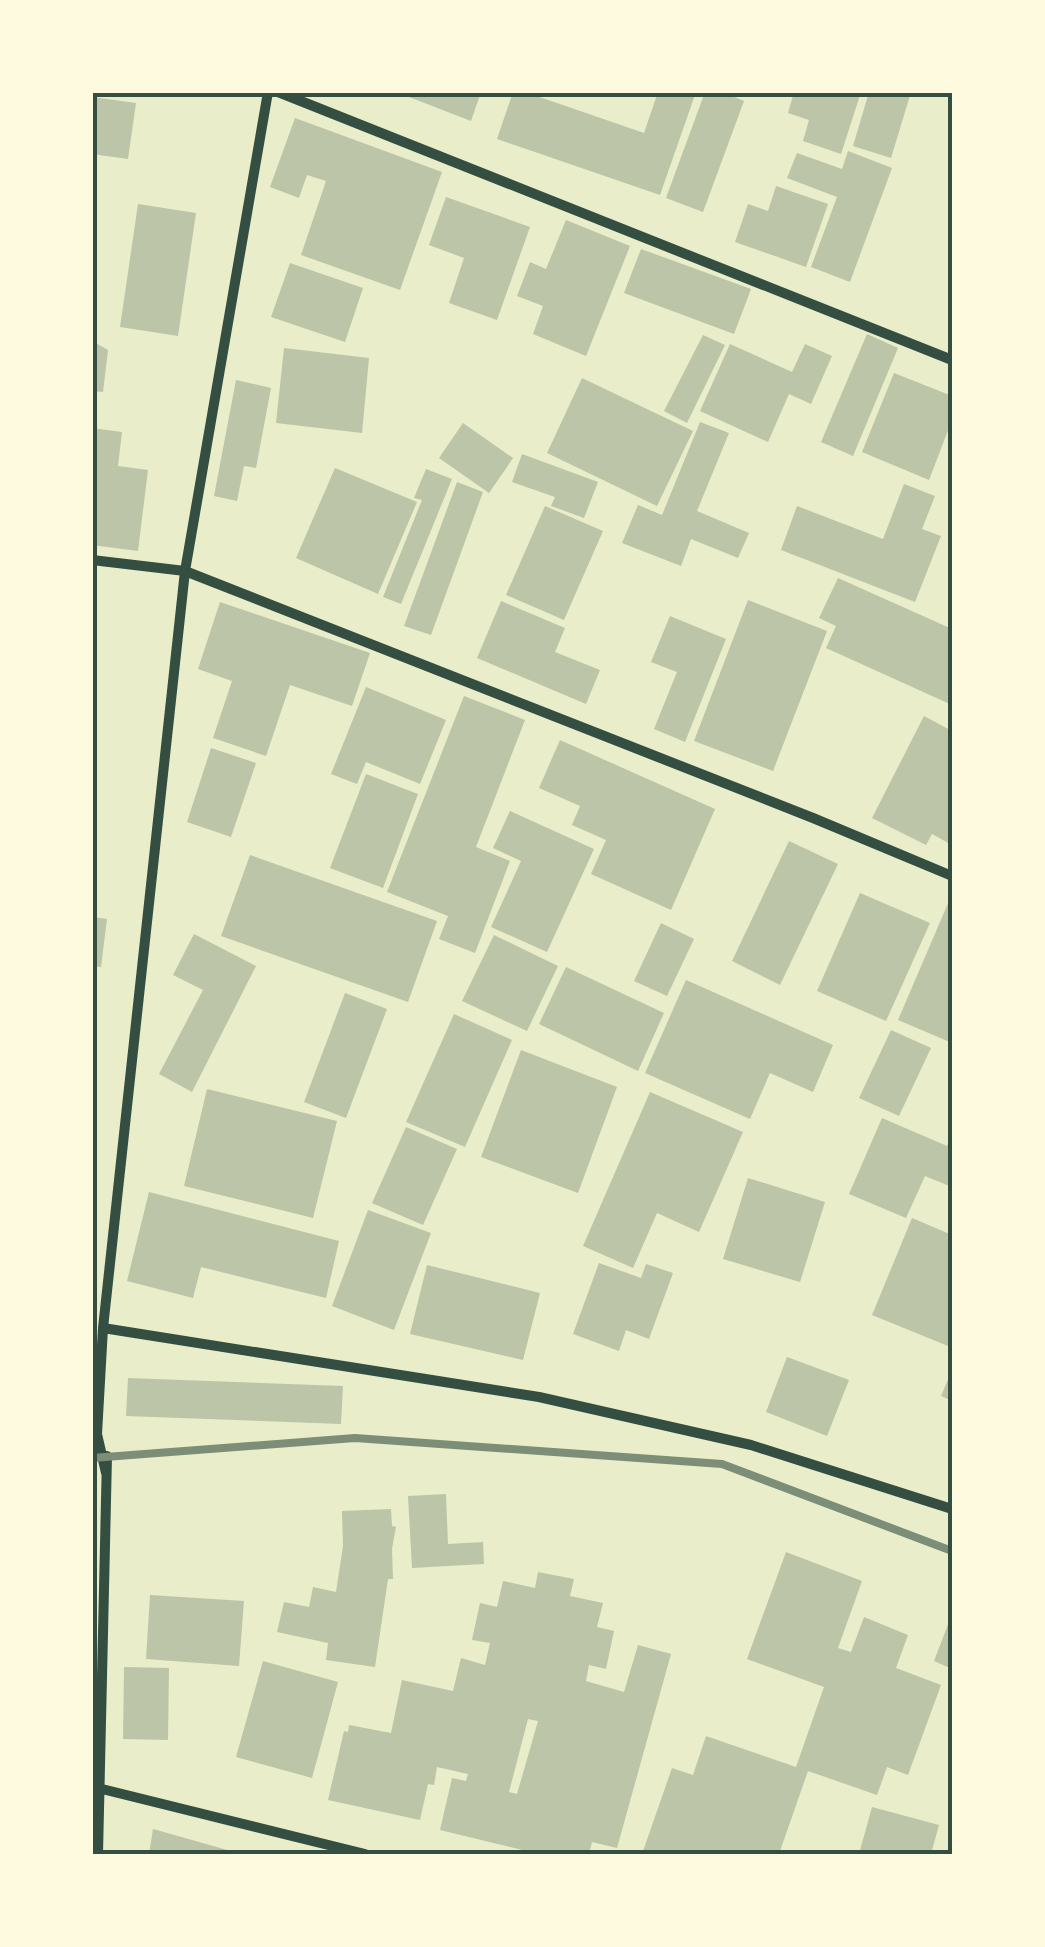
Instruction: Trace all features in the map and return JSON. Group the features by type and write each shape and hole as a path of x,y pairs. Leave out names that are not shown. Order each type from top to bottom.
{"street":[{"path":"106,1474 95,1434 103,1328 186,571 268,92"},
{"path":"278,92 952,360"},
{"path":"92,560 186,571 952,876"},
{"path":"103,1328 539,1397 751,1445 952,1510"},
{"path":"98,1854 107,1456 106,1474"},
{"path":"92,1478 106,1474"},
{"path":"98,1788 366,1854"}],"building":[{"path":"396,92 481,92 471,121"},
{"path":"513,92 525,92 644,133 658,92 696,92 660,195 497,139"},
{"path":"705,92 723,92 744,101 703,212 666,198"},
{"path":"794,92 861,92 841,154 803,141 809,120 788,113"},
{"path":"869,92 911,92 891,158 853,146"},
{"path":"92,97 136,103 128,159 92,154"},
{"path":"295,118 442,172 400,290 301,255 326,181 307,175 299,198 270,187"},
{"path":"848,151 892,168 850,282 811,267 837,197 787,178 797,153 842,169"},
{"path":"776,186 828,204 806,267 735,242 748,204 768,211"},
{"path":"446,197 530,227 497,320 449,303 464,258 429,245"},
{"path":"138,204 196,213 178,336 120,327"},
{"path":"566,220 630,246 586,356 533,334 543,306 517,296 530,262 546,269"},
{"path":"641,249 751,289 734,334 624,293"},
{"path":"290,263 363,288 345,342 271,317"},
{"path":"867,334 898,348 853,456 821,442"},
{"path":"703,335 725,345 687,423 664,411"},
{"path":"92,341 108,350 103,392 92,391"},
{"path":"730,344 792,372 805,344 832,356 811,404 789,394 768,442 700,411"},
{"path":"284,348 369,358 362,433 276,423"},
{"path":"894,373 952,396 952,420 929,480 862,452"},
{"path":"582,378 693,431 657,506 547,453"},
{"path":"236,380 271,388 256,468 244,466 237,501 214,496"},
{"path":"700,422 729,433 697,511 749,533 738,558 691,539 681,566 622,543 638,505 662,515"},
{"path":"463,423 513,458 489,493 439,458"},
{"path":"92,428 122,432 118,466 148,470 138,551 92,545"},
{"path":"522,454 598,482 584,518 551,506 555,497 512,482"},
{"path":"335,468 417,502 378,594 296,558"},
{"path":"426,469 452,479 401,604 383,597 422,500 414,498"},
{"path":"457,482 483,492 431,635 404,626"},
{"path":"904,484 935,496 922,529 941,536 915,602 781,550 797,506 883,539"},
{"path":"545,506 603,531 564,620 506,595"},
{"path":"838,578 952,629 952,705 826,648 836,626 819,618"},
{"path":"748,600 827,631 773,771 694,741"},
{"path":"501,601 565,628 555,652 600,670 586,704 477,658"},
{"path":"220,602 370,653 352,706 290,685 266,756 213,738 232,681 198,669"},
{"path":"670,616 726,639 685,742 654,729 677,672 651,662"},
{"path":"366,687 446,720 420,784 366,762 357,784 331,774"},
{"path":"464,696 525,720 476,847 510,861 475,953 439,939 448,916 387,892"},
{"path":"924,716 952,731 952,845 932,834 926,845 872,818"},
{"path":"560,740 715,809 671,910 591,874 606,840 572,825 580,806 539,788"},
{"path":"211,748 256,763 231,837 187,822"},
{"path":"366,774 418,794 383,888 330,868"},
{"path":"510,811 594,849 547,952 491,927 521,861 493,848"},
{"path":"789,841 838,864 780,985 732,961"},
{"path":"250,855 437,921 408,1002 221,936"},
{"path":"860,893 930,923 886,1021 817,991"},
{"path":"949,901 952,902 952,1043 898,1020"},
{"path":"92,917 107,919 101,967 92,966"},
{"path":"661,923 694,939 667,996 634,981"},
{"path":"194,934 256,966 192,1092 159,1074 203,990 173,975"},
{"path":"494,935 558,966 527,1031 462,1001"},
{"path":"566,967 664,1013 638,1071 539,1024"},
{"path":"686,980 833,1045 813,1092 770,1073 750,1119 645,1073"},
{"path":"345,993 387,1009 346,1118 304,1102"},
{"path":"454,1014 512,1040 465,1147 406,1122"},
{"path":"891,1030 931,1048 899,1116 859,1098"},
{"path":"521,1050 617,1087 578,1193 481,1157"},
{"path":"207,1089 337,1121 313,1218 184,1186"},
{"path":"650,1092 743,1132 699,1232 657,1213 633,1268 583,1246"},
{"path":"882,1118 947,1146 952,1133 952,1187 925,1176 906,1218 849,1194"},
{"path":"406,1127 457,1149 423,1225 372,1203"},
{"path":"748,1178 825,1202 800,1282 723,1259"},
{"path":"149,1192 339,1241 326,1298 201,1267 193,1298 127,1281"},
{"path":"368,1210 431,1233 394,1330 332,1306"},
{"path":"912,1218 952,1235 952,1335 948,1346 872,1315"},
{"path":"599,1263 641,1278 646,1264 673,1273 649,1339 626,1330 619,1351 573,1334"},
{"path":"427,1265 540,1293 523,1360 410,1334"},
{"path":"787,1357 849,1380 827,1436 766,1412"},
{"path":"952,1370 952,1401 941,1396"},
{"path":"128,1378 343,1386 341,1424 126,1416"},
{"path":"446,1494 448,1544 483,1542 484,1564 412,1568 408,1496"},
{"path":"391,1509 392,1526 396,1527 393,1579 388,1579 375,1667 326,1660 328,1643 277,1632 284,1602 309,1607 313,1587 336,1592 343,1546 342,1511"},
{"path":"786,1552 862,1581 838,1648 851,1652 864,1617 908,1635 896,1668 941,1685 908,1775 887,1767 877,1795 808,1771 779,1854 642,1854 672,1768 693,1775 706,1736 796,1767 824,1687 747,1659"},
{"path":"538,1572 574,1579 570,1596 603,1603 597,1627 614,1631 606,1669 589,1665 586,1681 624,1692 638,1645 671,1654 617,1848 592,1842 589,1854 539,1854 440,1830 452,1778 466,1781 468,1774 437,1767 434,1785 428,1784 420,1820 328,1800 344,1731 348,1732 349,1725 391,1733 402,1680 453,1691 461,1658 485,1665 490,1643 472,1640 480,1603 497,1607 503,1581 535,1588","holes":["528,1719 538,1721 517,1794 509,1792"]},
{"path":"150,1595 244,1601 239,1666 146,1659"},
{"path":"952,1614 952,1669 934,1661"},
{"path":"263,1661 338,1682 312,1778 236,1757"},
{"path":"124,1667 169,1668 168,1740 123,1739"},
{"path":"872,1807 939,1825 931,1854 859,1854"},
{"path":"153,1829 238,1853 238,1854 149,1854"}],"railway":[{"path":"92,1458 355,1438 722,1464 952,1551"}]}
